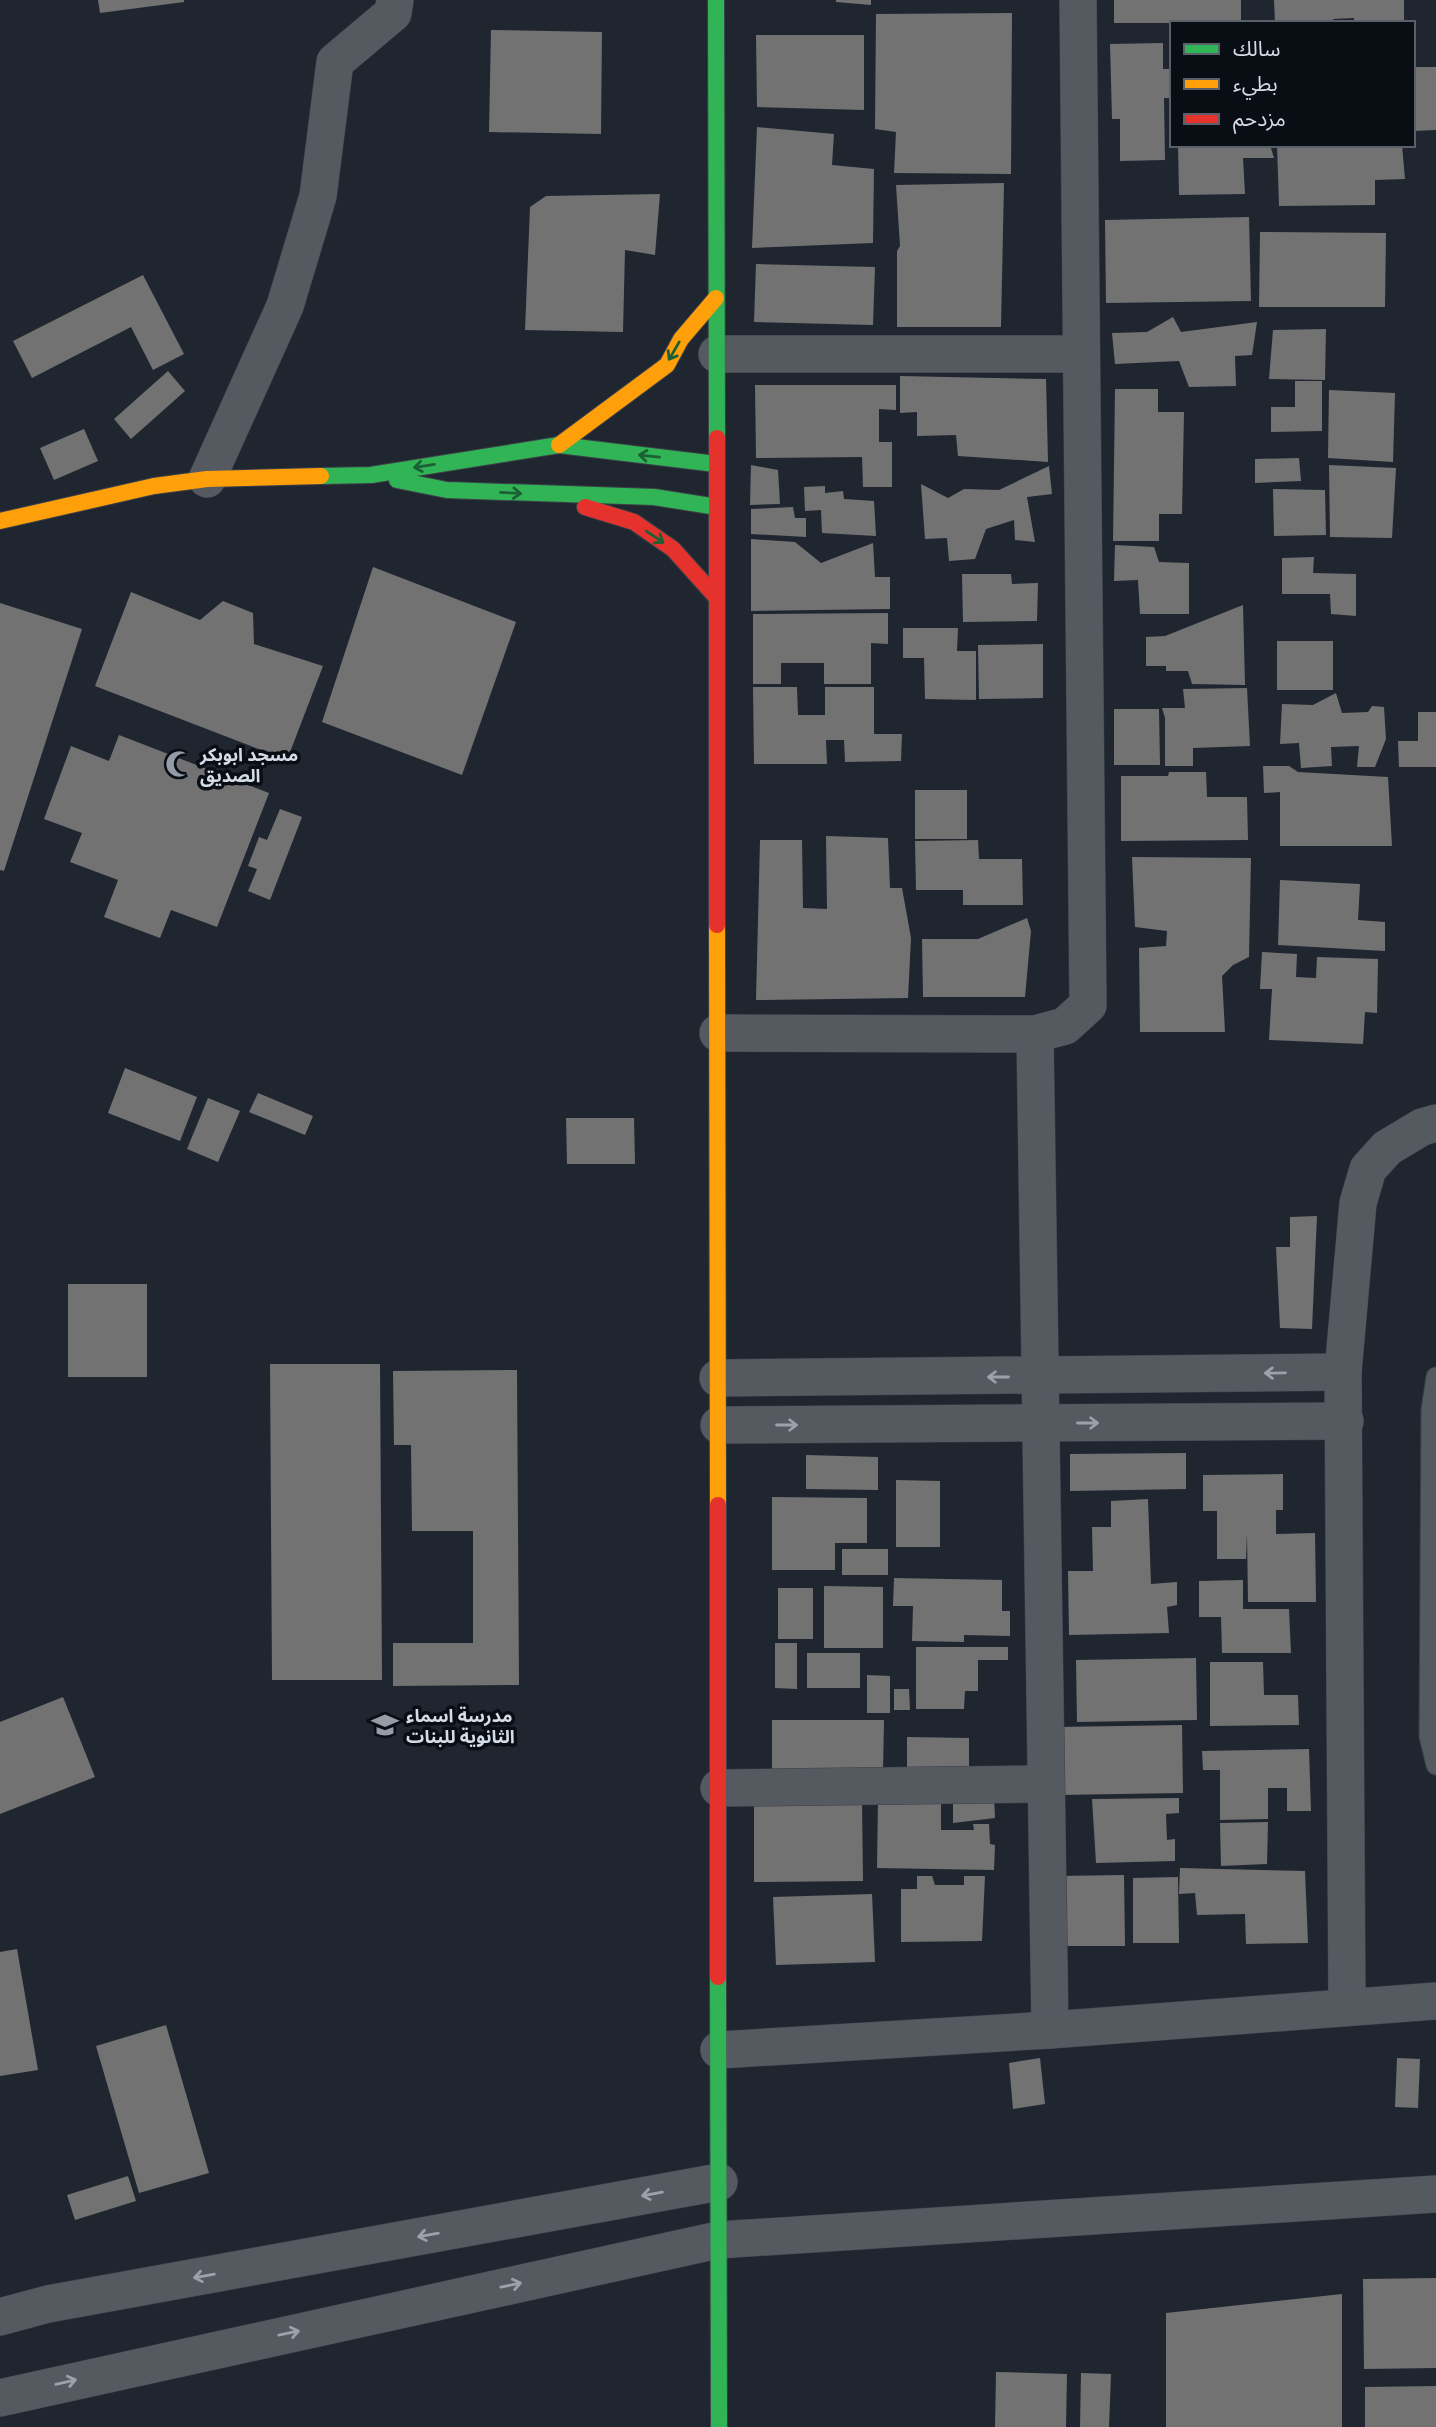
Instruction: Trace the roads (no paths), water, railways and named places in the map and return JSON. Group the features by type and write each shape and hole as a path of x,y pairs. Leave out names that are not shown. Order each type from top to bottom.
{"street":[{"path":"207,479 288,294 318,196 335,62 393,13 395,0"},
{"path":"716,0 719,2427"},
{"path":"718,1033 1035,1034 1065,1026 1088,1005 1078,0"},
{"path":"559,445 667,365 681,339 716,298"},
{"path":"717,354 1081,354"},
{"path":"0,521 154,486 207,479 371,475 559,445 716,464"},
{"path":"371,475 447,490 654,497 717,506"},
{"path":"546,495 634,522 673,549 717,598"},
{"path":"1035,1034 1050,2030"},
{"path":"1347,2007 1343,1372 1358,1203 1368,1169 1387,1148 1422,1127 1436,1124"},
{"path":"718,1378 1343,1372"},
{"path":"719,1425 1345,1421"},
{"path":"719,1788 1046,1784"},
{"path":"719,2050 1050,2030 1436,2001"},
{"path":"0,2317 62,2301 719,2182"},
{"path":"0,2398 718,2240 1436,2194"}],"lane":[{"path":"1436,1377 1431,1410 1429,1736 1436,1765"}],"place":[{"name":"مسجد ابوبكر الصديق","path":"179,764"},
{"name":"مدرسة اسماء الثانوية للبنات","path":"385,1725"}]}
